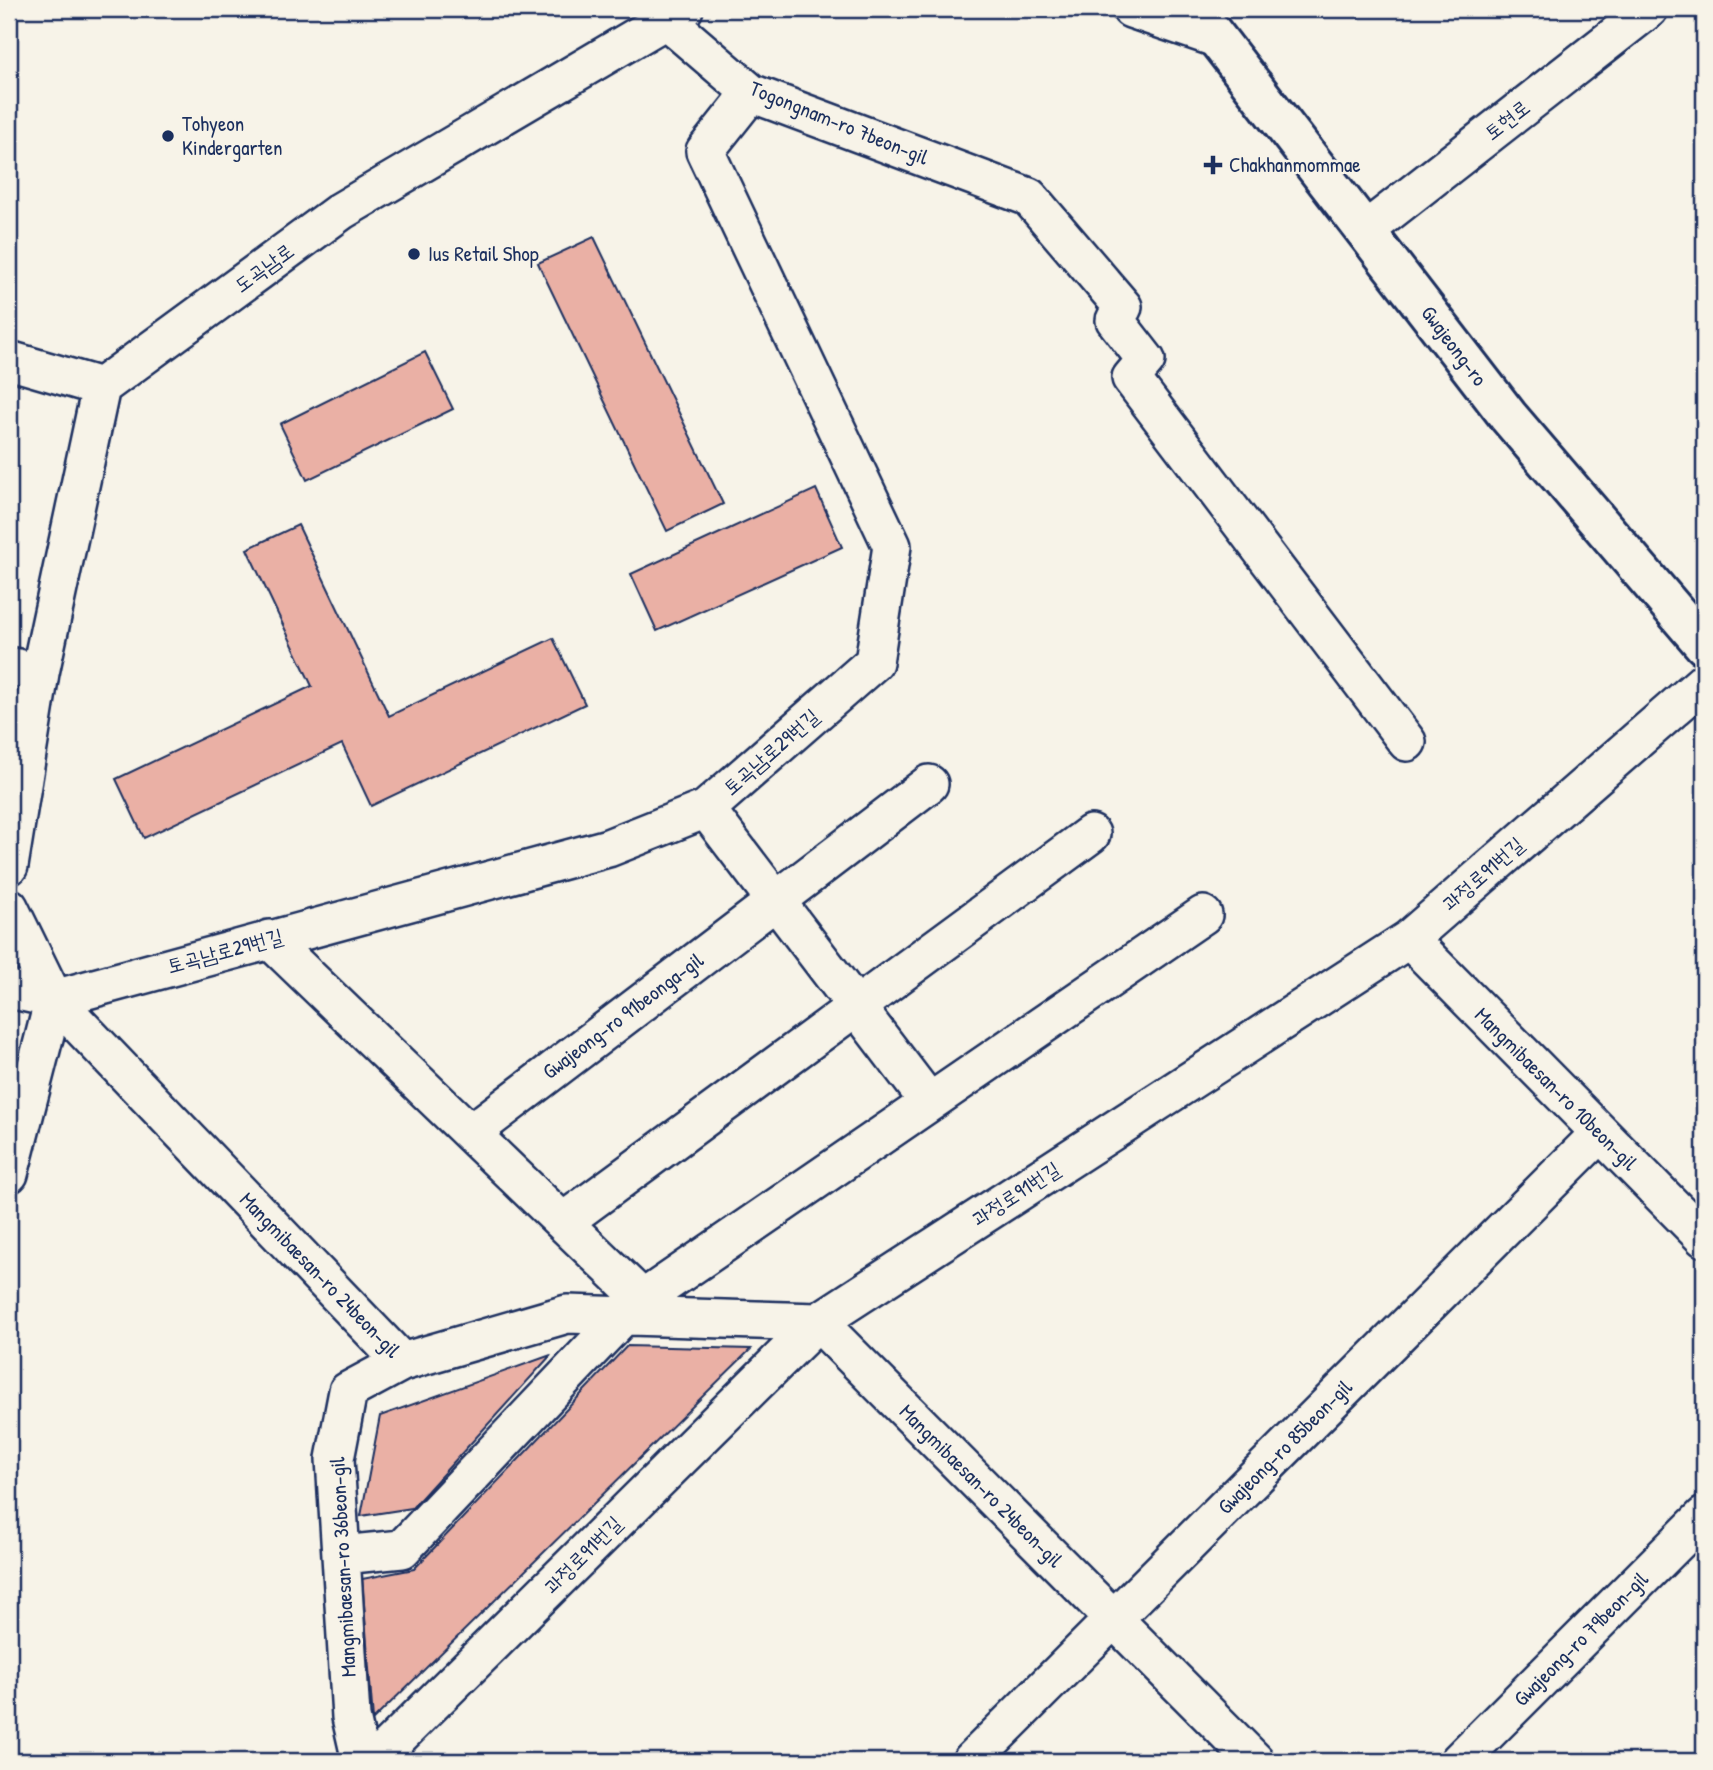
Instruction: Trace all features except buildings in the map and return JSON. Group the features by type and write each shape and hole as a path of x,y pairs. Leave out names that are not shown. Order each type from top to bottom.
{"main road":[{"name":"Gwajeong-ro","path":"1205,23 1508,416 1704,645"}],"street":[{"name":"Gwajeong-ro","path":"1130,9 1205,23"},
{"name":"토현로","path":"1365,231 1649,9"},
{"name":"Togongnam-ro 7beon-gil","path":"675,14 751,93 1029,197 1123,307 1115,320 1146,360 1131,378 1407,742"},
{"name":"도곡남로","path":"101,387 341,211 675,14"},
{"name":"토곡남로29번길","path":"54,999 608,848 706,809 874,662 892,546 705,150 751,93"},
{"path":"9,360 101,387 25,670 9,866"},
{"name":"과정로91번길","path":"374,1761 818,1322 1409,939 1704,682"},
{"name":"Gwajeong-ro 91beonga-gil","path":"471,1133 929,785"},
{"path":"706,809 929,1102"},
{"path":"563,1222 1091,834"},
{"name":"Mangmibaesan-ro 24beon-gil","path":"9,907 54,999 402,1362 567,1314 642,1310 818,1322 1255,1761"},
{"path":"342,1555 402,1549 642,1310 929,1102 1203,915"},
{"path":"269,939 563,1222 642,1310"},
{"name":"Mangmibaesan-ro 10beon-gil","path":"1409,939 1704,1238"},
{"path":"9,989 54,999 9,1174"},
{"name":"Gwajeong-ro 85beon-gil","path":"971,1761 1600,1133"},
{"name":"Mangmibaesan-ro 36beon-gil","path":"361,1761 351,1717 335,1459 348,1391 402,1362"},
{"name":"Gwajeong-ro 79beon-gil","path":"1459,1761 1704,1516"}],"place":[{"name":"Tohyeon Kindergarten","path":"168,136"},
{"name":"Chakhanmommae","path":"1213,165"},
{"name":"Ius Retail Shop","path":"414,254"}]}
